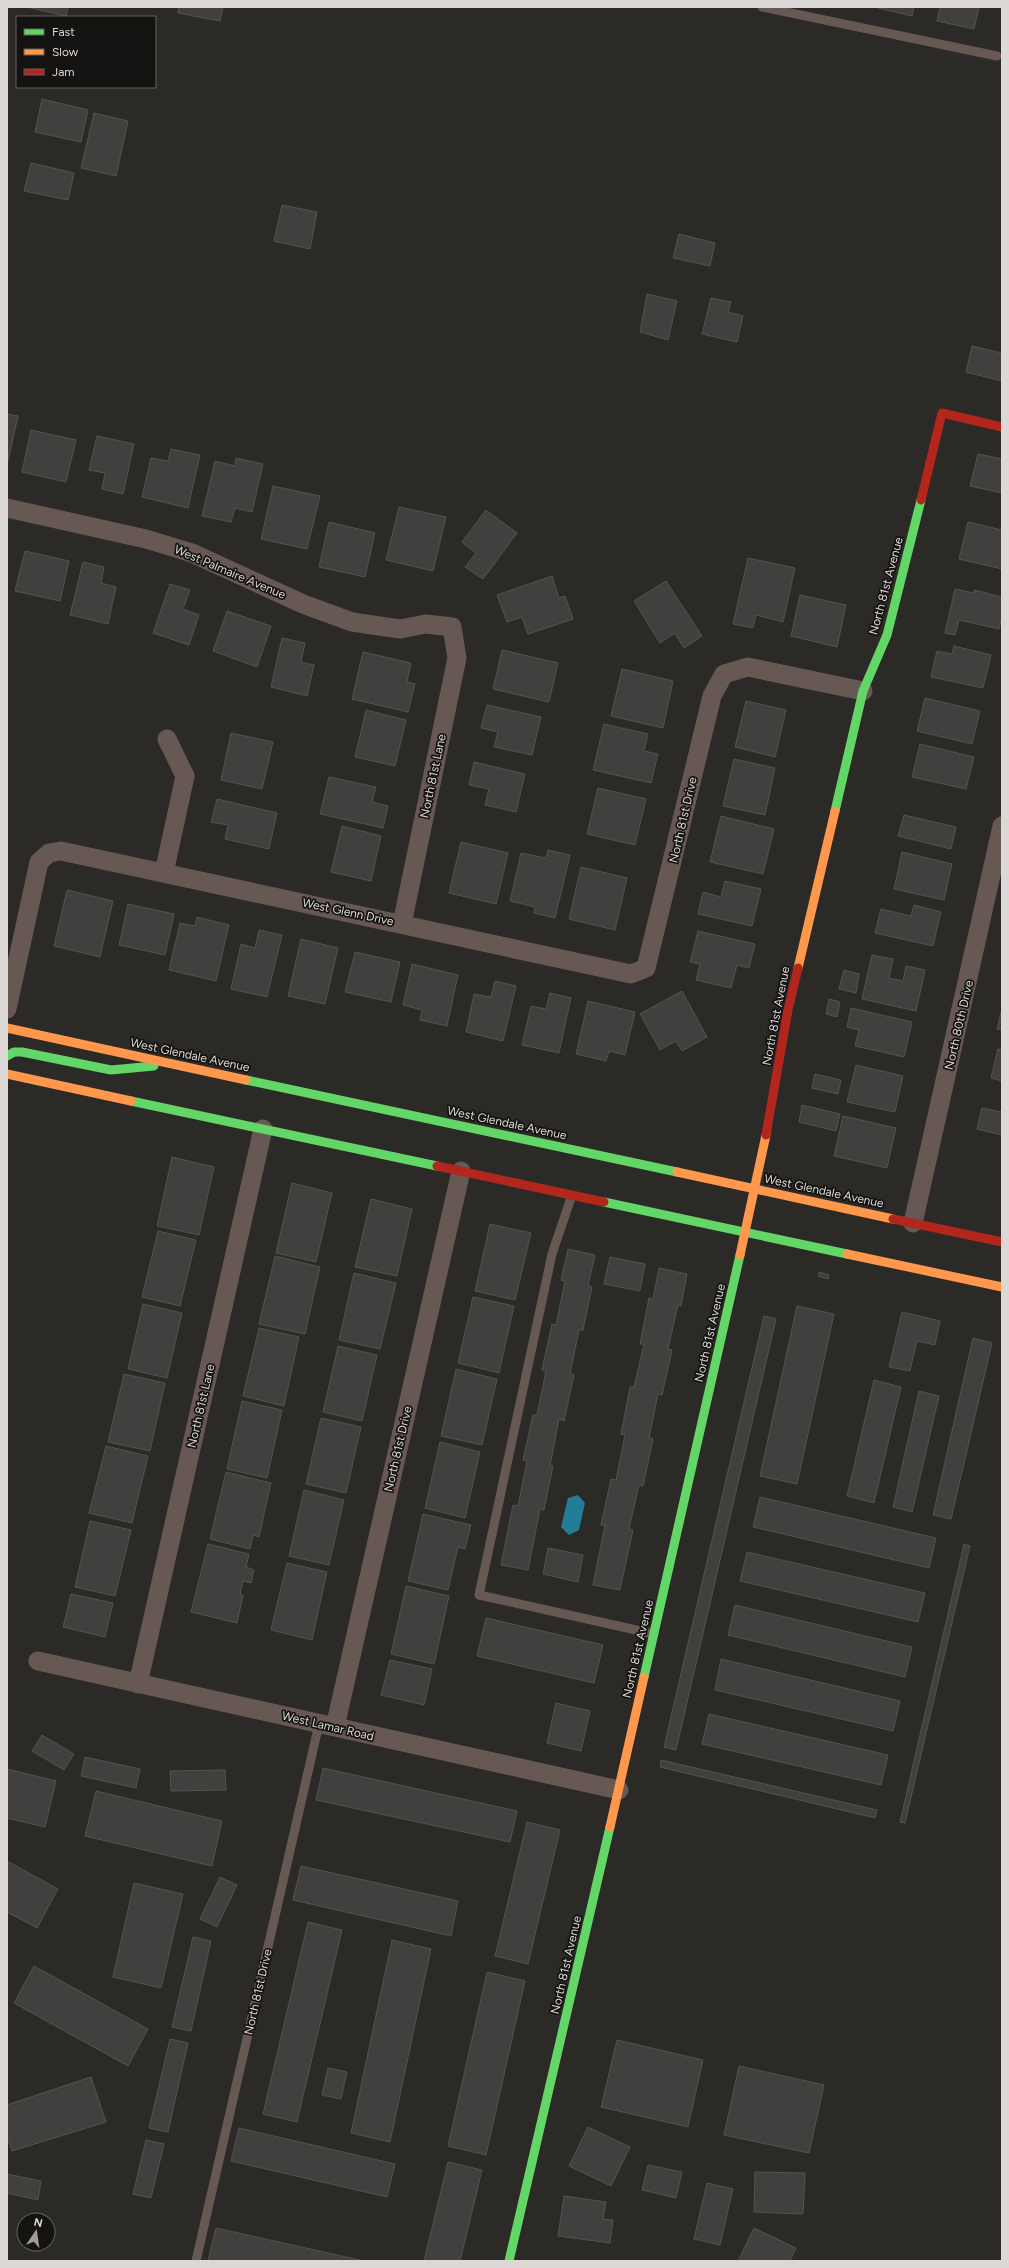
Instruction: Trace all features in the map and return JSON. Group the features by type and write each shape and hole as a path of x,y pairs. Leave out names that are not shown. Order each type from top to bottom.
{"main road":[{"name":"North 81st Avenue","path":"509,2261 619,1790 755,1188 788,1010 863,691 887,635 942,413 1002,427"},
{"name":"West Glendale Avenue","path":"7,1028 1002,1242"},
{"path":"7,1056 14,1052 22,1052 111,1070 173,1064"},
{"path":"8,1077 263,1129 1002,1287"}],"street":[{"name":"West Palmaire Avenue","path":"7,508 146,539 192,553 303,604 352,622 400,629 426,624 452,627"},
{"name":"North 81st Lane","path":"402,924 457,658 452,627"},
{"name":"North 81st Drive","path":"646,968 712,696 724,674 748,667 863,691"},
{"path":"164,874 185,776 167,739"},
{"name":"North 80th Drive","path":"913,1223 1002,826"},
{"name":"West Glenn Drive","path":"7,1009 39,862 48,853 60,851 631,974 646,968"},
{"name":"North 81st Lane","path":"138,1684 263,1129"},
{"name":"North 81st Drive","path":"327,1725 461,1171"},
{"name":"West Lamar Road","path":"38,1661 619,1790"}],"lane":[{"path":"762,7 997,56"},
{"path":"572,1195 552,1254 479,1595 654,1634"},
{"name":"North 81st Drive","path":"196,2261 327,1725"}],"water":[{"path":"578,1495 585,1503 579,1530 569,1535 561,1527 568,1498"}],"building":[{"path":"27,7 68,7 66,16"},
{"path":"179,7 223,7 220,21 178,13"},
{"path":"874,7 914,7 912,16"},
{"path":"940,7 979,7 974,29 937,21"},
{"path":"42,99 88,110 81,142 35,132"},
{"path":"94,113 128,121 116,176 81,168"},
{"path":"31,163 74,173 68,200 24,191"},
{"path":"282,205 317,212 310,249 274,241"},
{"path":"679,234 715,243 710,266 673,258"},
{"path":"647,294 677,301 668,340 640,332"},
{"path":"711,298 731,302 728,312 743,316 737,342 702,334"},
{"path":"972,346 1002,353 1002,381 966,372"},
{"path":"7,414 18,416 7,465"},
{"path":"31,430 76,440 66,482 22,472"},
{"path":"97,436 134,444 123,494 102,489 105,473 89,470"},
{"path":"171,449 200,455 188,508 142,497 151,458 168,461"},
{"path":"978,454 1002,459 1002,493 970,486"},
{"path":"236,458 263,464 252,512 235,508 231,522 202,516 215,461 235,466"},
{"path":"273,486 320,496 307,549 261,539"},
{"path":"399,507 446,517 433,571 386,560"},
{"path":"486,510 517,533 483,579 465,567 476,553 462,542"},
{"path":"329,522 375,533 365,577 319,567"},
{"path":"968,522 1002,530 1002,569 959,559"},
{"path":"25,551 69,561 60,601 15,591"},
{"path":"748,558 795,568 783,622 756,615 753,628 733,624"},
{"path":"83,562 104,567 101,583 116,587 108,624 70,615"},
{"path":"552,576 559,598 565,596 573,619 528,634 522,617 507,622 497,595"},
{"path":"666,581 702,636 684,648 675,633 660,643 634,601"},
{"path":"170,584 190,590 183,609 199,615 189,645 153,633"},
{"path":"955,589 974,593 974,590 1002,597 1002,616 999,629 959,620 955,635 945,633"},
{"path":"800,595 846,605 837,647 791,636"},
{"path":"227,611 271,626 257,667 213,651"},
{"path":"282,638 305,643 301,662 314,665 307,696 271,687"},
{"path":"954,646 991,655 983,688 931,677 937,651 952,654"},
{"path":"502,650 558,663 549,702 493,689"},
{"path":"363,652 411,663 407,682 415,684 408,712 352,699"},
{"path":"622,669 673,681 663,728 611,716"},
{"path":"925,698 980,711 972,744 917,731"},
{"path":"746,701 786,710 775,757 735,747"},
{"path":"487,705 541,717 532,755 494,747 498,732 481,728"},
{"path":"366,710 406,720 395,766 355,757"},
{"path":"604,724 648,734 644,751 658,754 651,783 593,770"},
{"path":"231,733 273,742 262,789 221,780"},
{"path":"920,744 974,757 966,789 912,777"},
{"path":"734,759 775,768 765,815 723,806"},
{"path":"474,762 525,774 516,812 485,805 489,789 469,785"},
{"path":"329,777 376,787 372,802 388,806 383,828 320,814"},
{"path":"598,788 646,799 635,845 587,834"},
{"path":"217,799 277,813 269,849 225,839 228,825 211,822"},
{"path":"904,815 956,827 951,849 898,836"},
{"path":"721,816 774,829 763,874 710,862"},
{"path":"342,826 381,836 371,881 331,872"},
{"path":"461,842 508,853 496,904 449,893"},
{"path":"548,850 570,855 555,918 534,913 535,907 510,901 521,853 546,858"},
{"path":"902,852 952,864 944,900 894,889"},
{"path":"581,867 627,878 615,930 569,919"},
{"path":"725,881 761,889 752,926 698,914 703,892 721,897"},
{"path":"67,890 113,901 100,957 54,946"},
{"path":"128,904 174,914 165,955 119,945"},
{"path":"914,905 941,912 933,946 875,933 881,909 911,916"},
{"path":"197,917 229,925 216,981 169,970 180,923 195,926"},
{"path":"259,930 282,935 267,997 231,989 241,944 255,948"},
{"path":"698,931 755,944 749,968 737,965 731,988 696,980 700,964 690,962"},
{"path":"301,939 338,948 325,1004 288,996"},
{"path":"355,952 400,962 391,1002 345,992"},
{"path":"872,955 893,959 889,978 903,981 906,966 925,970 916,1011 862,999"},
{"path":"412,964 458,975 447,1026 420,1020 422,1010 403,1005"},
{"path":"844,970 859,974 856,993 839,989"},
{"path":"495,981 516,986 503,1041 466,1032 474,994 491,997"},
{"path":"682,991 707,1037 682,1051 676,1041 660,1050 640,1014"},
{"path":"550,993 571,998 559,1053 522,1045 531,1006 546,1009"},
{"path":"829,999 840,1002 837,1017 826,1014"},
{"path":"588,1001 635,1012 625,1055 609,1051 606,1061 576,1054"},
{"path":"851,1008 912,1022 904,1057 855,1046 859,1030 847,1027"},
{"path":"1002,1009 1002,1030 997,1029"},
{"path":"998,1049 1002,1050 1002,1081 991,1078"},
{"path":"856,1065 903,1076 895,1112 847,1102"},
{"path":"815,1074 841,1080 838,1094 812,1088"},
{"path":"802,1105 840,1114 836,1131 799,1122"},
{"path":"982,1108 1002,1112 1002,1135 977,1129"},
{"path":"843,1116 896,1128 887,1168 834,1156"},
{"path":"172,1157 214,1167 199,1235 157,1226"},
{"path":"292,1183 332,1193 316,1262 276,1253"},
{"path":"371,1199 412,1209 397,1276 355,1267"},
{"path":"490,1224 531,1233 515,1300 475,1291"},
{"path":"158,1231 196,1240 180,1306 142,1297"},
{"path":"568,1249 595,1255 588,1286 592,1287 583,1330 579,1330 570,1374 574,1375 564,1421 559,1419 550,1466 553,1466 544,1510 540,1509 528,1570 501,1565 513,1505 518,1506 527,1461 523,1460 533,1415 537,1415 546,1371 542,1370 552,1324 556,1325 565,1281 561,1280"},
{"path":"275,1256 320,1267 305,1334 259,1324"},
{"path":"610,1257 645,1264 640,1291 604,1284"},
{"path":"659,1268 687,1274 681,1306 678,1305 668,1349 672,1350 662,1395 658,1394 649,1438 653,1439 643,1486 639,1485 629,1529 633,1530 620,1590 593,1585 605,1525 601,1525 611,1479 616,1480 625,1435 621,1434 630,1387 634,1387 644,1344 640,1344 649,1298 653,1299"},
{"path":"819,1272 829,1275 828,1279 818,1276"},
{"path":"354,1273 396,1283 380,1349 339,1340"},
{"path":"473,1297 514,1306 499,1373 458,1363"},
{"path":"143,1304 182,1313 167,1378 128,1369"},
{"path":"797,1306 834,1314 797,1484 760,1476"},
{"path":"902,1312 940,1321 935,1345 917,1341 910,1371 889,1367"},
{"path":"764,1316 776,1319 676,1750 664,1747"},
{"path":"259,1328 299,1337 284,1406 243,1396"},
{"path":"973,1338 992,1343 951,1519 933,1515"},
{"path":"338,1346 377,1355 362,1421 323,1412"},
{"path":"456,1369 497,1379 482,1445 441,1436"},
{"path":"124,1374 165,1383 150,1451 108,1442"},
{"path":"874,1380 901,1387 874,1503 847,1496"},
{"path":"919,1391 939,1396 912,1512 893,1507"},
{"path":"242,1401 282,1410 267,1478 227,1469"},
{"path":"321,1418 361,1427 346,1493 306,1484"},
{"path":"440,1442 480,1452 465,1518 425,1508"},
{"path":"106,1446 148,1456 132,1523 89,1513"},
{"path":"226,1472 271,1483 259,1537 253,1535 250,1549 210,1539"},
{"path":"304,1490 344,1500 329,1565 289,1556"},
{"path":"760,1497 936,1538 929,1568 753,1527"},
{"path":"423,1514 471,1525 465,1549 458,1547 448,1590 408,1581"},
{"path":"90,1521 131,1530 115,1596 75,1587"},
{"path":"208,1544 249,1554 246,1567 254,1570 251,1583 243,1581 240,1595 243,1595 237,1623 191,1612"},
{"path":"964,1544 970,1546 905,1823 900,1822"},
{"path":"548,1548 583,1555 578,1582 543,1574"},
{"path":"747,1552 925,1593 918,1622 740,1581"},
{"path":"287,1563 327,1572 312,1640 271,1630"},
{"path":"406,1586 449,1596 434,1664 391,1654"},
{"path":"71,1594 113,1603 105,1637 63,1627"},
{"path":"735,1605 912,1647 905,1677 728,1635"},
{"path":"486,1618 603,1645 594,1683 477,1656"},
{"path":"721,1659 900,1701 893,1731 715,1690"},
{"path":"390,1660 432,1669 424,1705 381,1695"},
{"path":"556,1703 590,1711 581,1751 547,1743"},
{"path":"709,1714 888,1755 881,1785 702,1744"},
{"path":"42,1735 74,1754 64,1770 32,1751"},
{"path":"85,1757 140,1769 136,1788 81,1776"},
{"path":"661,1760 877,1810 875,1818 660,1767"},
{"path":"323,1768 517,1811 510,1842 316,1800"},
{"path":"7,1769 56,1781 45,1827 7,1818"},
{"path":"225,1770 226,1790 171,1791 170,1771"},
{"path":"96,1791 222,1821 212,1866 85,1836"},
{"path":"527,1822 560,1830 528,1964 495,1956"},
{"path":"7,1861 58,1889 37,1928 7,1912"},
{"path":"301,1866 458,1901 451,1936 293,1900"},
{"path":"220,1877 237,1885 217,1927 200,1919"},
{"path":"134,1883 183,1894 161,1988 113,1977"},
{"path":"308,1922 342,1930 297,2122 263,2114"},
{"path":"193,1937 211,1941 191,2031 172,2027"},
{"path":"392,1940 431,1949 390,2142 351,2133"},
{"path":"34,1966 148,2029 128,2066 14,2003"},
{"path":"487,1972 525,1981 486,2155 448,2146"},
{"path":"170,2039 188,2043 168,2132 149,2128"},
{"path":"617,2040 703,2060 688,2127 601,2107"},
{"path":"739,2066 824,2085 809,2153 724,2135"},
{"path":"328,2068 347,2072 341,2099 322,2095"},
{"path":"91,2077 106,2122 12,2151 7,2137 7,2105"},
{"path":"588,2127 630,2147 611,2186 569,2166"},
{"path":"239,2128 395,2164 387,2197 231,2161"},
{"path":"146,2140 164,2144 151,2198 133,2194"},
{"path":"448,2162 482,2170 460,2261 424,2261"},
{"path":"648,2165 682,2172 676,2198 642,2190"},
{"path":"755,2172 805,2173 803,2214 754,2212"},
{"path":"7,2174 41,2181 38,2200 7,2193"},
{"path":"707,2183 733,2189 720,2245 694,2239"},
{"path":"564,2196 606,2202 603,2219 613,2220 610,2243 558,2236"},
{"path":"216,2228 364,2261 208,2261"},
{"path":"754,2228 796,2248 790,2261 738,2261"}],"traffic: fast":[{"path":"835,811 863,691 887,635 921,500"},
{"path":"7,1056 14,1052 22,1052 111,1070 154,1066"},
{"path":"246,1080 677,1172"},
{"path":"131,1101 437,1166"},
{"path":"604,1202 847,1254"},
{"path":"644,1677 740,1255"},
{"path":"509,2261 610,1827"}],"traffic: slow":[{"path":"798,968 835,811"},
{"path":"7,1028 246,1080"},
{"path":"7,1074 131,1101"},
{"path":"740,1255 766,1135"},
{"path":"677,1172 893,1219"},
{"path":"847,1254 1002,1287"},
{"path":"610,1827 644,1677"}],"traffic: jam":[{"path":"921,500 942,413 1002,427"},
{"path":"766,1135 788,1010 798,968"},
{"path":"437,1166 604,1202"},
{"path":"893,1219 1002,1242"}]}
